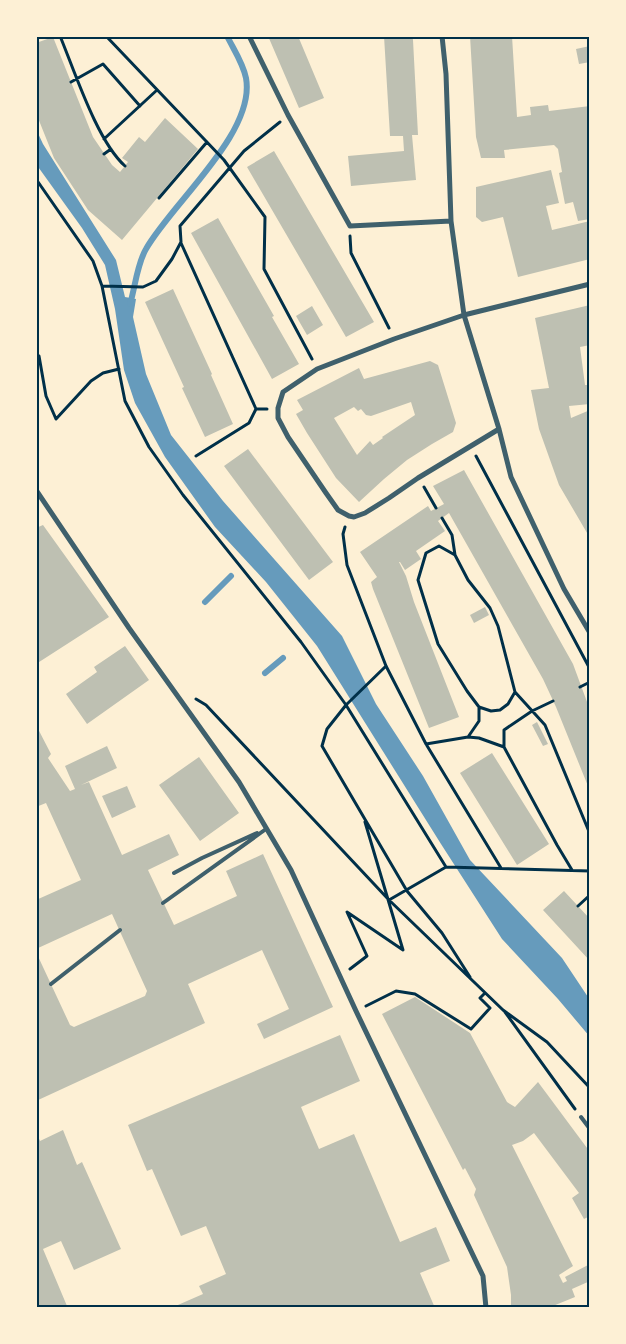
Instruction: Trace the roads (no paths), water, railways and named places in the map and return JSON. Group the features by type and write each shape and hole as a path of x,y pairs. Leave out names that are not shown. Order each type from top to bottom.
{"street":[{"path":"249,36 288,115 350,226 451,221"},
{"path":"442,36 446,74 451,221 464,315 499,429 511,477 564,589 590,633"},
{"path":"499,429 418,478 365,513 354,517 338,510 288,436 278,418 278,408 283,392 317,369 394,339 464,315 590,284"},
{"path":"36,490 129,628 239,782 291,870 356,1011 483,1276 486,1308"}],"lane":[{"path":"174,873 266,829"},
{"path":"163,903 266,829"},
{"path":"51,984 120,930"},
{"path":"581,1117 590,1129"}],"water":[{"path":"36,129 43,144 116,260 125,297 136,299 133,317 146,374 171,435 223,501 342,636 376,704 423,776 470,860 562,958 590,1000 590,1037 558,999 502,939 317,646 266,582 215,527 165,457 135,403 124,370 115,309 105,265 82,228 36,164"}],"waterway":[{"path":"130,304 138,269 146,249 226,144 238,121 246,99 245,72 227,36"},
{"path":"205,602 231,576"},
{"path":"265,673 283,658"}]}
